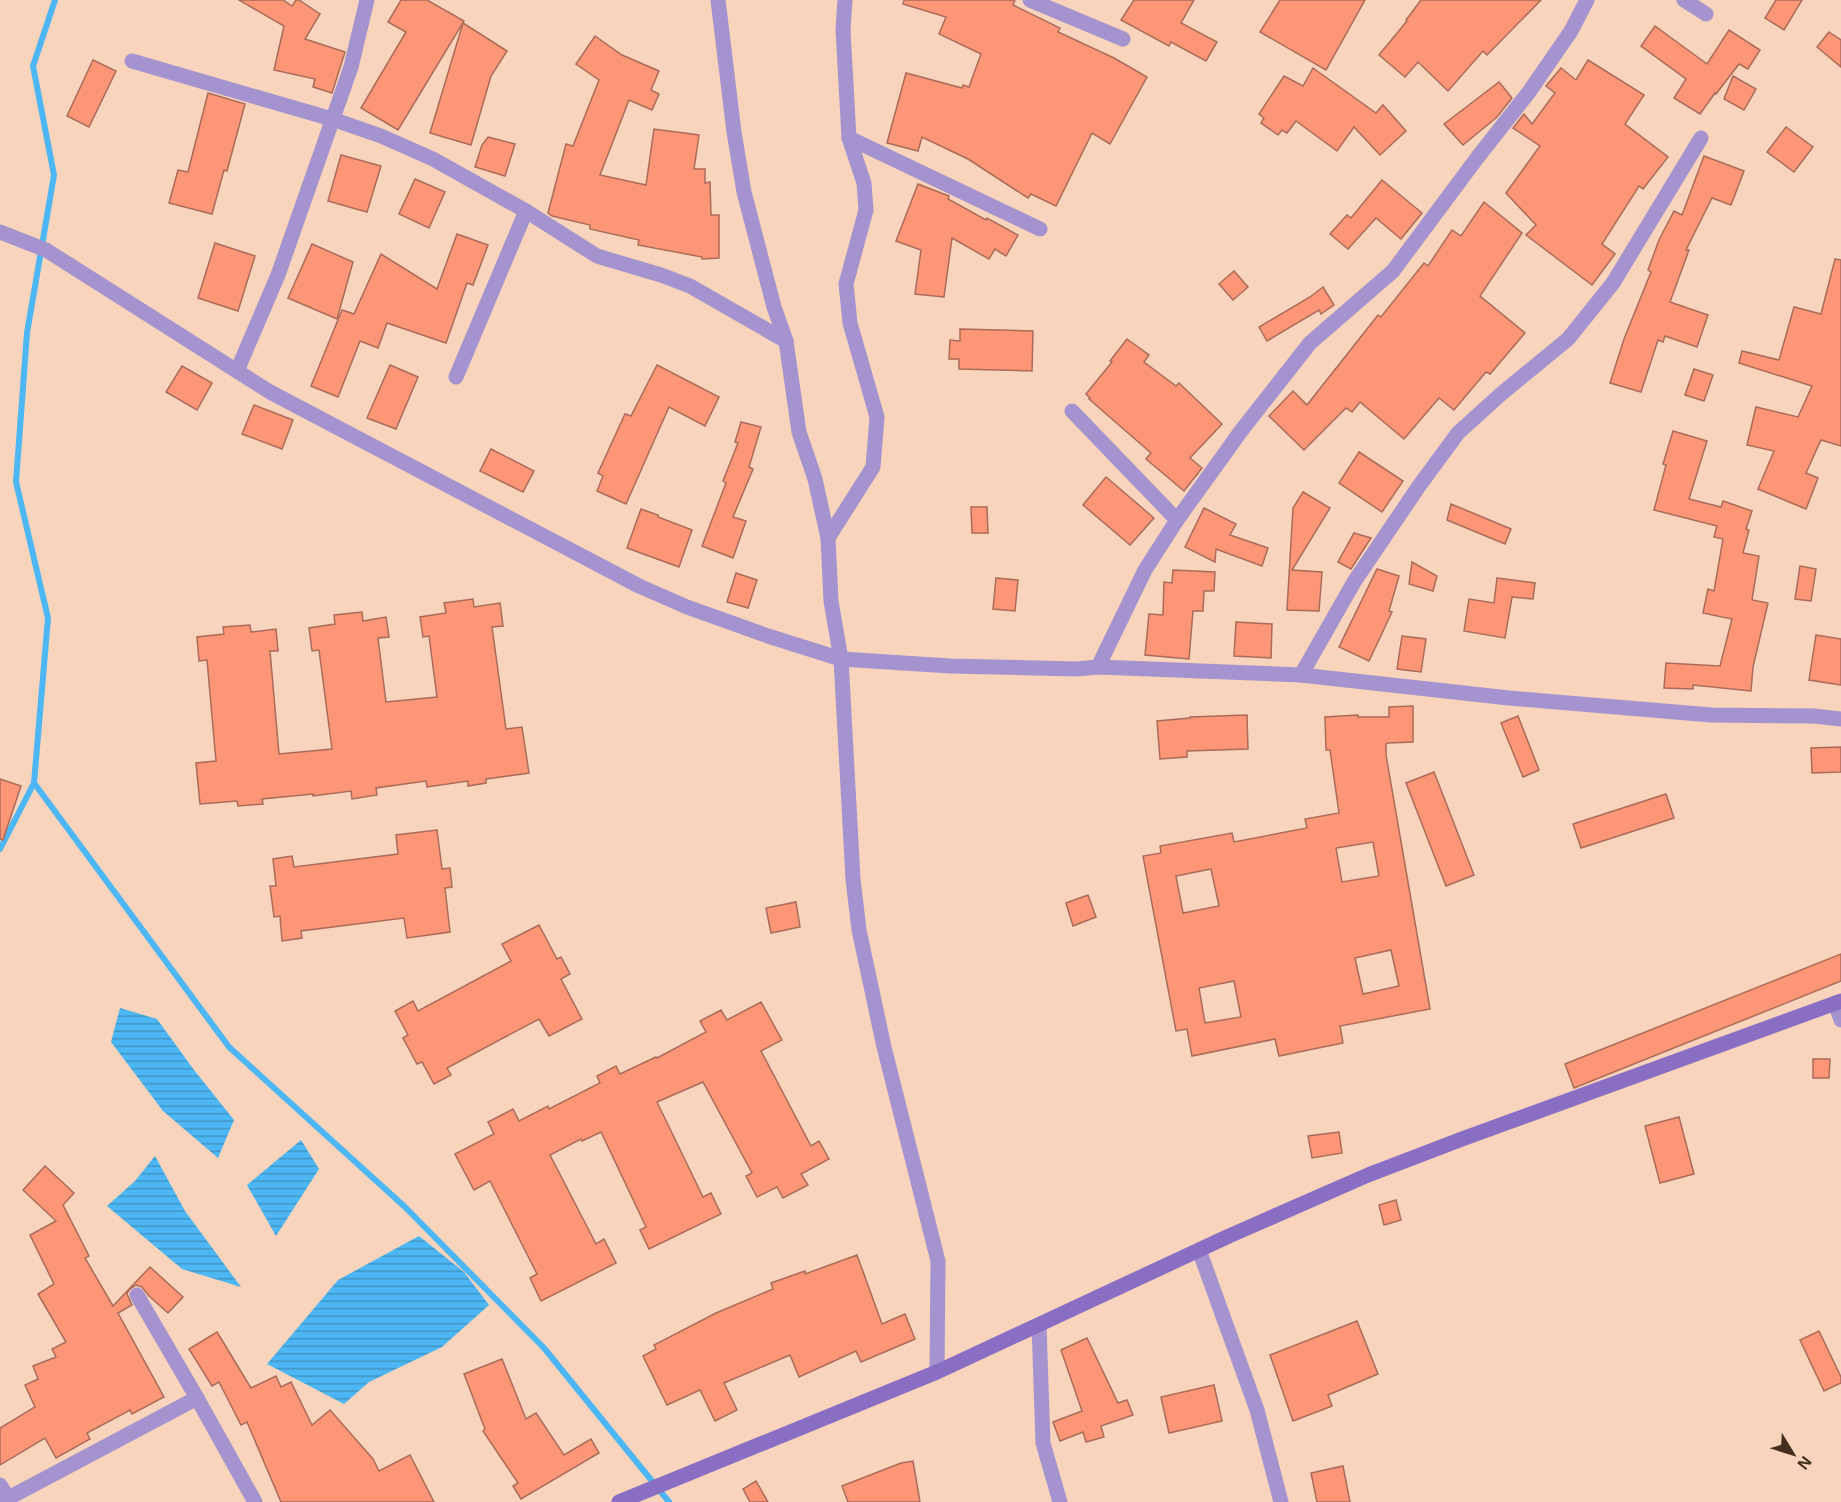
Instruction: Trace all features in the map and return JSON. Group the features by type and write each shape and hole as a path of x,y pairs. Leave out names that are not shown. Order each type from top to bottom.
{"main road":[{"path":"619,1502 937,1372 1198,1250 1368,1175 1838,1002"}],"street":[{"path":"237,371 278,274 351,67 367,0"},
{"path":"718,0 734,132 744,192 774,307 786,341 799,432 815,479 828,538 831,601 841,658 853,879 859,930 884,1047 938,1261 937,1372"},
{"path":"828,538 873,467 878,417 850,323 846,284 866,210 864,183 849,138 843,30 845,0"},
{"path":"1030,0 1123,39"},
{"path":"1098,667 1145,570 1177,520 1241,431 1310,343 1393,271 1529,92 1571,31 1587,0"},
{"path":"1684,0 1706,14"},
{"path":"132,61 332,119 381,136 433,159 526,211 597,256 690,286 786,341"},
{"path":"849,138 1040,229"},
{"path":"1301,675 1354,582 1458,433 1568,339 1613,283 1701,138"},
{"path":"456,377 526,211"},
{"path":"0,232 36,245 270,392 639,586 687,607 768,636 841,658 950,666 1076,669 1098,667 1301,675 1509,698 1711,715 1814,716 1841,719"},
{"path":"1072,411 1177,520"},
{"path":"1838,1002 1841,1020"},
{"path":"1198,1250 1257,1410 1281,1502"},
{"path":"137,1295 255,1502"},
{"path":"1039,1324 1043,1443 1060,1502"},
{"path":"0,1485 5,1500 197,1398"}],"water":[{"path":"120,1008 157,1019 234,1120 218,1158 163,1111 111,1042"},
{"path":"301,1140 319,1169 276,1236 247,1185"},
{"path":"155,1156 185,1211 241,1287 182,1269 107,1206 135,1181"},
{"path":"419,1236 464,1272 489,1305 442,1347 369,1382 344,1404 267,1364 338,1280"}],"building":[{"path":"239,0 283,0 292,6 296,0 299,0 320,14 305,39 345,52 332,93 313,87 315,79 274,70 284,26"},
{"path":"401,0 427,0 464,21 398,130 361,108 406,32 388,22"},
{"path":"904,0 1015,0 1013,5 1060,28 1058,32 1114,58 1147,77 1110,144 1092,133 1056,206 1031,194 1028,198 968,159 922,137 918,151 887,143 906,73 962,88 963,85 969,87 981,54 939,34 946,17 903,4"},
{"path":"1134,0 1194,0 1181,23 1217,42 1206,61 1171,42 1169,46 1121,20"},
{"path":"1280,0 1365,0 1326,70 1260,32"},
{"path":"1421,0 1541,0 1487,55 1483,51 1448,91 1418,62 1405,77 1379,55"},
{"path":"1776,0 1802,0 1784,30 1765,18"},
{"path":"463,23 507,51 491,76 471,145 430,133"},
{"path":"1655,26 1707,64 1729,30 1760,50 1748,69 1739,64 1700,114 1674,98 1686,79 1641,46"},
{"path":"1829,32 1841,40 1841,67 1817,47"},
{"path":"595,36 622,55 659,71 651,90 659,94 652,110 629,100 600,175 646,185 654,129 699,135 694,169 705,169 705,183 710,182 711,215 719,215 719,258 702,259 702,257 638,245 639,240 590,229 590,225 548,213 566,144 573,146 599,80 576,64"},
{"path":"93,60 116,71 89,127 67,116"},
{"path":"1588,60 1644,95 1625,124 1668,157 1643,189 1639,186 1602,244 1615,254 1592,285 1526,235 1536,225 1506,193 1540,146 1513,128 1524,114 1532,124 1555,93 1546,86 1561,68 1576,80"},
{"path":"1313,68 1376,113 1383,105 1406,131 1380,155 1354,127 1337,151 1296,121 1287,133 1282,130 1278,135 1261,123 1264,118 1259,114 1284,76 1303,86"},
{"path":"1733,76 1756,89 1744,110 1724,99"},
{"path":"1499,82 1512,98 1497,117 1463,145 1444,124"},
{"path":"208,93 245,104 227,171 224,170 212,214 169,203 178,170 188,172"},
{"path":"1786,127 1813,147 1794,172 1767,152"},
{"path":"488,137 515,144 505,176 475,167 482,145"},
{"path":"341,155 381,166 367,212 328,201"},
{"path":"1704,156 1744,171 1731,205 1712,198 1686,250 1689,250 1670,302 1708,315 1697,347 1665,336 1663,342 1658,340 1641,392 1610,383 1624,339 1651,272 1648,270 1659,240 1674,211 1682,215"},
{"path":"415,179 445,192 429,228 399,214"},
{"path":"1382,180 1422,213 1401,239 1376,218 1348,249 1330,234 1347,215 1351,218"},
{"path":"918,184 949,196 948,199 1018,235 1006,256 995,249 989,259 952,238 944,297 915,294 921,250 896,241"},
{"path":"1484,202 1522,233 1480,296 1525,333 1490,374 1486,372 1454,410 1439,398 1404,439 1360,402 1352,412 1346,408 1304,450 1269,416 1293,391 1307,405 1378,315 1381,317 1424,263 1428,266 1452,230 1461,236"},
{"path":"457,234 488,245 473,285 467,283 446,343 387,323 378,348 360,341 338,397 311,386 342,310 354,314 381,254 437,289"},
{"path":"215,243 255,256 238,311 198,298"},
{"path":"312,244 353,262 337,319 288,298"},
{"path":"1835,259 1841,260 1841,446 1821,440 1806,473 1818,478 1806,509 1758,489 1774,451 1747,445 1756,407 1798,417 1812,386 1739,363 1742,351 1779,360 1794,307 1821,314"},
{"path":"1234,271 1248,287 1233,300 1219,284"},
{"path":"1323,287 1334,305 1321,314 1319,310 1267,341 1259,327"},
{"path":"960,329 1033,331 1032,371 959,369 959,359 949,359 950,340 960,341"},
{"path":"1127,339 1149,355 1144,362 1176,386 1179,383 1222,424 1190,458 1202,468 1184,491 1146,459 1151,453 1086,394"},
{"path":"390,365 418,377 396,429 367,418"},
{"path":"657,365 719,397 705,426 669,407 626,504 597,491 603,476 598,473 625,414 631,416"},
{"path":"182,366 212,383 197,410 166,392"},
{"path":"1694,369 1713,375 1704,401 1685,395"},
{"path":"254,405 293,420 282,449 242,434"},
{"path":"741,422 761,427 749,467 753,469 733,517 746,521 733,558 702,546 726,483 723,481 738,443 735,442"},
{"path":"1673,431 1707,441 1689,499 1721,507 1723,501 1752,511 1746,529 1749,530 1743,553 1759,556 1752,600 1768,603 1753,667 1751,691 1693,685 1693,689 1664,688 1666,663 1720,666 1732,619 1703,613 1708,589 1714,591 1723,539 1714,537 1717,526 1654,510 1666,465 1663,464"},
{"path":"491,449 534,471 523,492 480,471"},
{"path":"1359,452 1403,481 1382,512 1339,483"},
{"path":"1106,477 1154,518 1130,545 1083,505"},
{"path":"1303,492 1330,508 1292,570 1322,572 1319,611 1287,610 1293,508"},
{"path":"1451,504 1511,529 1505,544 1447,520"},
{"path":"971,507 987,507 988,533 972,533"},
{"path":"1204,508 1236,524 1230,535 1268,548 1262,566 1216,549 1215,562 1185,547"},
{"path":"641,509 692,530 679,567 627,548"},
{"path":"1354,533 1371,538 1351,569 1338,562"},
{"path":"1412,562 1437,576 1433,591 1409,584"},
{"path":"1800,566 1816,569 1811,601 1795,599"},
{"path":"1377,569 1399,576 1389,611 1392,612 1369,661 1339,647"},
{"path":"1173,570 1215,572 1214,591 1204,591 1203,611 1193,611 1189,659 1145,655 1149,614 1163,615 1164,582 1172,583"},
{"path":"736,573 757,580 748,608 727,602"},
{"path":"996,578 1018,580 1015,611 993,609"},
{"path":"1497,578 1535,583 1533,599 1512,597 1505,638 1464,631 1469,599 1494,603"},
{"path":"473,599 474,607 500,603 503,626 492,627 506,729 522,727 529,773 486,779 486,783 468,786 468,781 427,787 426,781 376,788 377,795 352,799 351,791 262,799 263,804 238,806 237,801 200,804 196,763 216,761 207,660 199,661 197,637 224,634 223,627 250,625 251,632 276,629 278,651 270,651 279,754 332,749 319,650 312,651 309,628 335,624 334,615 362,612 363,621 386,617 389,637 378,638 386,702 437,697 429,636 423,637 420,617 446,613 444,603"},
{"path":"1236,622 1272,624 1271,658 1234,656"},
{"path":"1816,635 1841,639 1841,685 1809,680"},
{"path":"1402,636 1426,639 1421,672 1397,669"},
{"path":"1413,706 1413,742 1388,743 1386,744 1386,755 1430,1009 1340,1026 1343,1043 1279,1056 1275,1039 1192,1056 1187,1029 1176,1031 1143,856 1161,853 1160,846 1232,833 1234,842 1307,828 1305,819 1339,813 1330,750 1326,750 1325,717 1358,715 1358,717 1389,717 1389,707","holes":["1373,842 1379,876 1342,882 1336,848","1211,869 1219,906 1183,913 1176,876","1391,950 1399,986 1363,994 1355,958","1234,981 1241,1017 1205,1023 1199,988"]},
{"path":"1247,715 1248,749 1187,751 1187,757 1160,759 1157,721"},
{"path":"1518,716 1539,770 1523,777 1501,723"},
{"path":"1841,747 1841,772 1812,773 1811,748"},
{"path":"1434,772 1474,875 1446,886 1406,783"},
{"path":"0,779 21,786 3,840 0,839"},
{"path":"1666,794 1674,818 1581,848 1573,824"},
{"path":"437,830 442,869 450,868 452,887 445,888 450,932 407,938 404,918 301,931 302,938 282,941 280,916 274,917 270,886 276,886 273,859 292,856 294,867 398,854 396,835"},
{"path":"1088,895 1096,917 1073,926 1066,903"},
{"path":"796,902 800,927 771,933 766,908"},
{"path":"539,925 557,959 561,957 570,974 561,979 582,1019 549,1036 539,1019 447,1068 451,1075 434,1084 422,1062 417,1064 403,1038 408,1035 395,1011 413,1001 418,1011 511,961 502,944"},
{"path":"1841,954 1841,981 1574,1088 1565,1064"},
{"path":"761,1002 782,1040 761,1051 811,1146 819,1141 829,1159 801,1174 808,1185 783,1198 777,1187 757,1197 746,1176 752,1173 703,1082 657,1102 703,1197 711,1193 721,1214 649,1249 640,1230 646,1227 601,1132 582,1141 581,1139 550,1155 596,1244 604,1239 616,1263 541,1301 530,1278 537,1274 490,1181 474,1190 455,1154 494,1134 488,1122 513,1109 519,1121 548,1106 549,1109 600,1083 597,1076 616,1066 620,1074 657,1058 706,1032 700,1021 721,1010 727,1020"},
{"path":"1813,1059 1830,1059 1829,1078 1813,1078"},
{"path":"1679,1117 1694,1174 1660,1183 1645,1126"},
{"path":"1339,1132 1342,1153 1312,1158 1308,1136"},
{"path":"45,1166 74,1193 63,1205 89,1256 85,1258 113,1306 150,1267 183,1297 168,1313 142,1287 136,1285 127,1294 132,1305 118,1313 164,1397 132,1414 130,1410 87,1433 90,1439 56,1458 45,1438 0,1465 0,1428 35,1407 25,1385 38,1379 33,1366 56,1357 52,1349 66,1342 38,1294 54,1284 30,1235 56,1221 23,1190"},
{"path":"1396,1200 1401,1220 1384,1225 1379,1205"},
{"path":"857,1255 882,1324 905,1314 915,1339 861,1362 856,1351 799,1377 790,1355 724,1383 737,1410 715,1421 700,1390 667,1405 643,1356 656,1349 654,1345 716,1313 773,1289 771,1283 805,1271 805,1274"},
{"path":"1357,1321 1378,1374 1328,1395 1332,1406 1293,1421 1270,1355"},
{"path":"1819,1331 1841,1377 1841,1383 1824,1391 1800,1340"},
{"path":"217,1332 251,1388 276,1376 281,1387 291,1382 312,1425 330,1410 373,1459 379,1471 410,1455 434,1502 281,1502 247,1422 241,1425 219,1382 212,1386 189,1349"},
{"path":"1087,1338 1118,1403 1127,1400 1133,1415 1101,1426 1104,1437 1086,1442 1083,1432 1060,1441 1053,1422 1082,1411 1061,1350"},
{"path":"502,1359 526,1419 536,1413 564,1455 591,1439 599,1453 521,1499 513,1486 518,1483 483,1431 485,1429 464,1374"},
{"path":"1214,1385 1222,1421 1169,1433 1161,1397"},
{"path":"913,1461 920,1502 848,1502 842,1486 901,1463"},
{"path":"1343,1466 1350,1502 1317,1502 1311,1473"},
{"path":"756,1481 768,1502 750,1502 743,1489"}],"waterway":[{"path":"0,849 34,783 48,618 16,482 27,333 54,175 33,66 55,0"},
{"path":"34,783 229,1047 405,1207 544,1348 669,1502"}]}
